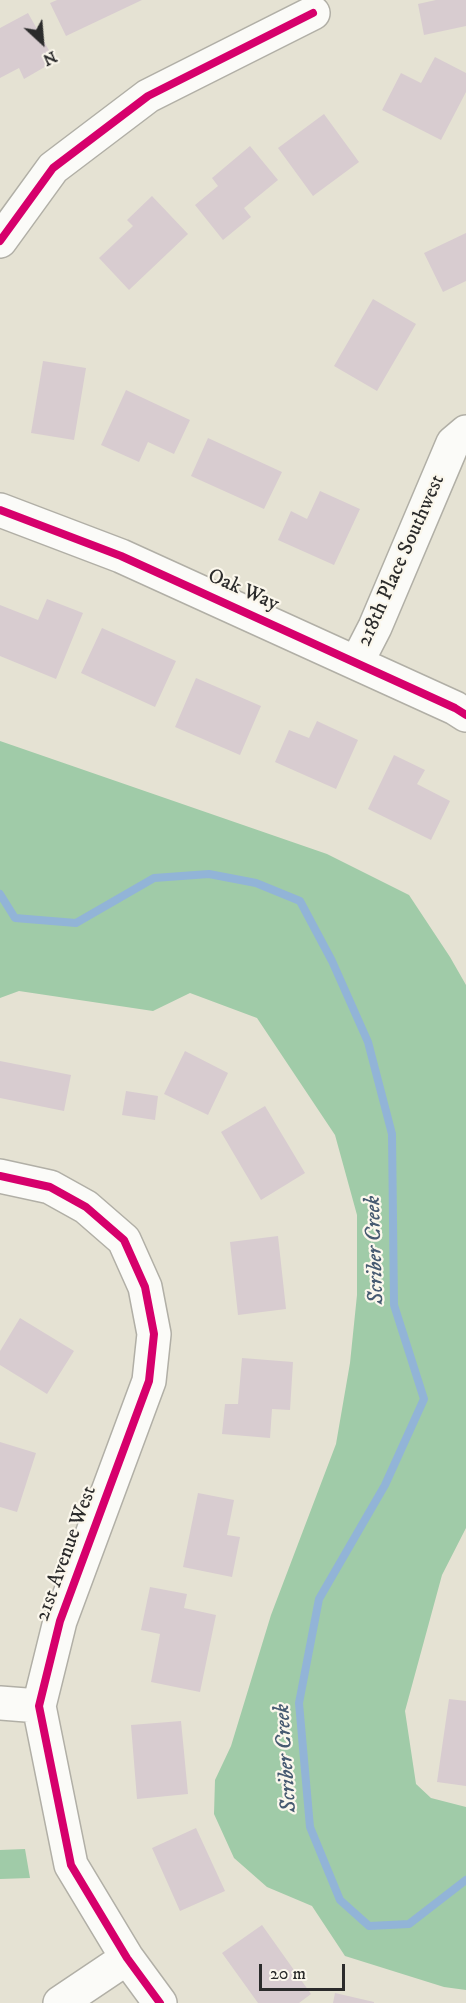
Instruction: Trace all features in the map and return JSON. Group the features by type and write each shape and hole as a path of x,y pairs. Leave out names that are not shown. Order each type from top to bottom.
{"street":[{"path":"0,241 53,168 148,96 313,13"},
{"name":"218th Place Southwest","path":"357,662 375,627 453,443 466,432"},
{"name":"Oak Way","path":"0,510 121,556 357,662 456,708 466,715"},
{"name":"21st Avenue West","path":"0,1176 50,1187 86,1207 124,1240 145,1287 154,1334 148,1381 60,1621 39,1706 71,1865 127,1958 159,2003"},
{"path":"0,1703 39,1706"},
{"path":"60,2003 127,1958"}],"green space":[{"path":"0,741 327,854 409,895 466,985 466,1528 442,1575 405,1711 416,1784 431,1798 466,1807 466,1990 444,1987 345,1956 312,1906 267,1887 234,1858 214,1814 215,1780 231,1746 271,1615 336,1444 350,1363 357,1295 357,1215 335,1135 257,1018 190,993 153,1011 19,991 0,998"},
{"path":"25,1849 30,1878 0,1879 0,1850"}],"building":[{"path":"57,0 142,0 66,36 50,3"},
{"path":"436,0 466,0 466,26 424,35 418,4"},
{"path":"28,13 55,61 24,79 19,68 0,78 0,28"},
{"path":"435,57 466,73 466,92 441,140 382,110 401,73 421,83"},
{"path":"324,114 359,162 313,196 278,148"},
{"path":"250,146 278,180 244,208 251,217 223,240 195,205 218,186 212,178"},
{"path":"152,196 188,234 129,290 99,258 133,226 127,220"},
{"path":"466,233 466,281 443,292 424,253"},
{"path":"373,299 416,324 377,391 334,366"},
{"path":"43,361 86,368 74,440 31,433"},
{"path":"126,390 190,420 174,454 148,442 139,462 101,445"},
{"path":"208,438 282,472 264,509 191,476"},
{"path":"320,491 360,509 334,565 278,540 291,511 307,519"},
{"path":"47,599 83,613 56,679 0,656 0,605 38,620"},
{"path":"102,628 176,661 155,707 81,673"},
{"path":"196,678 261,706 240,755 175,727"},
{"path":"317,721 358,740 336,789 275,762 289,730 309,738"},
{"path":"394,755 425,770 417,784 450,801 431,840 368,809"},
{"path":"185,1051 228,1073 208,1115 164,1094"},
{"path":"0,1061 71,1075 64,1111 0,1098"},
{"path":"126,1091 158,1096 155,1120 122,1115"},
{"path":"265,1106 305,1173 261,1200 221,1132"},
{"path":"278,1236 286,1309 238,1315 230,1242"},
{"path":"20,1318 74,1351 47,1394 0,1365 0,1351"},
{"path":"242,1358 293,1362 290,1410 272,1409 270,1438 222,1434 225,1404 238,1404"},
{"path":"0,1442 36,1453 17,1512 0,1507"},
{"path":"198,1493 234,1500 227,1535 240,1537 232,1577 183,1567"},
{"path":"150,1587 187,1594 184,1608 216,1615 200,1692 151,1682 160,1634 141,1630"},
{"path":"449,1699 466,1701 466,1786 437,1782"},
{"path":"181,1721 188,1794 137,1799 131,1725"},
{"path":"196,1828 225,1891 180,1911 152,1848"},
{"path":"262,1925 311,1994 299,2003 258,2003 222,1953"},
{"path":"335,1993 374,2002 374,2003 333,2003"}],"waterway":[{"name":"Scriber Creek","path":"0,894 15,918 76,923 154,878 209,874 256,883 300,901 332,961 368,1042 392,1134 394,1305 424,1399 385,1485 319,1599 299,1703 310,1827 340,1900 369,1926 409,1924 466,1880"}],"cycle path":[{"path":"0,241 53,168 148,96 313,13"},
{"path":"0,510 121,556 466,715"},
{"path":"0,1176 50,1187 86,1207 124,1240 145,1287 154,1334 149,1381 60,1621 39,1706 71,1865 127,1958 160,2003"}]}
